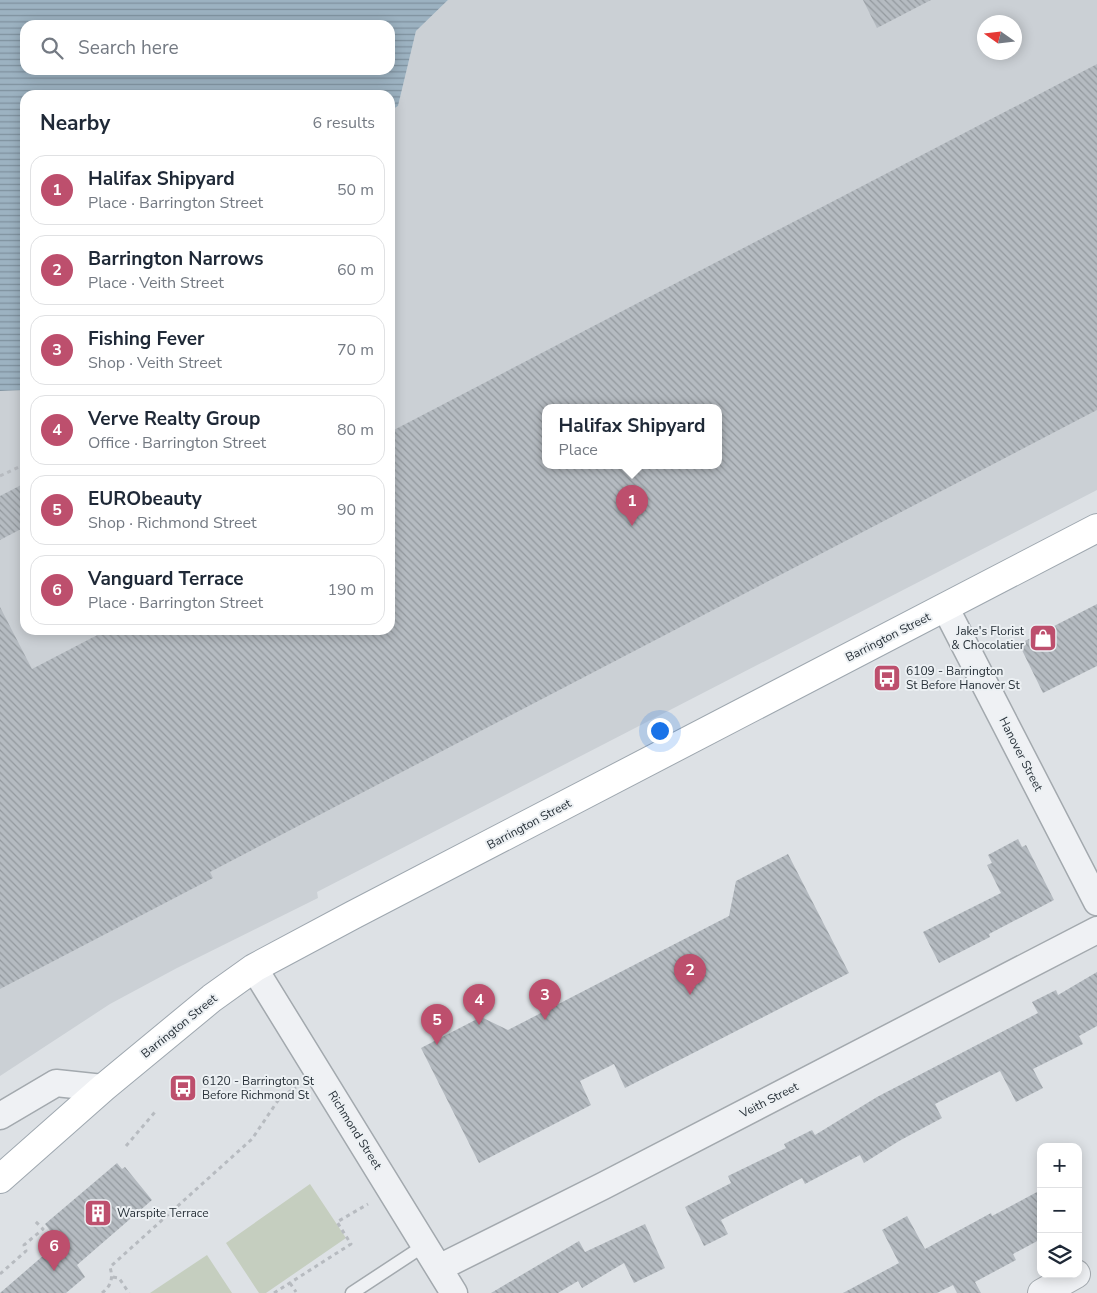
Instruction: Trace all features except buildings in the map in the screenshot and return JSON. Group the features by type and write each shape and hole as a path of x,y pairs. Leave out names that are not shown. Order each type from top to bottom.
{"main road":[{"name":"Barrington Street","path":"0,1179 103,1088 212,998 254,968 1097,528"}],"street":[{"name":"Hanover Street","path":"945,607 1097,902"},
{"name":"Veith Street","path":"439,1268 603,1186 1097,930"},
{"name":"Richmond Street","path":"254,968 454,1293"},
{"path":"0,1116 56,1084 103,1088"},
{"path":"1082,1271 1097,1263"},
{"path":"1042,1293 1070,1278"}],"lane":[{"path":"352,1293 425,1245"}],"path":[{"path":"0,476 20,466"},
{"path":"102,1293 110,1284 112,1277 110,1267 252,1139 279,1099 298,1085"},
{"path":"126,1146 155,1112"},
{"path":"274,1293 351,1244 338,1222 372,1201"},
{"path":"0,1274 26,1251 24,1245 43,1230 35,1221"},
{"path":"112,1277 119,1278 129,1293"},
{"path":"290,1283 296,1292"}],"shaded area":[{"path":"448,0 1097,0 1097,490 317,892 318,898 177,968 110,1004 0,1076 0,391 20,390 20,635 395,635 395,108 398,106 416,31"}],"green space":[{"path":"310,1184 346,1238 266,1293 259,1293 226,1243"},
{"path":"207,1255 232,1293 150,1293"}],"water":[{"path":"0,0 448,0 416,31 398,106 395,108 395,90 20,90 20,390 0,391"}],"place":[{"name":"Halifax Shipyard","path":"632,526"},
{"name":"Jake's Florist & Chocolatier","path":"1043,638"},
{"name":"6109 - Barrington St Before Hanover St","path":"887,678"},
{"name":"Barrington Narrows","path":"690,995"},
{"name":"Fishing Fever","path":"545,1020"},
{"name":"Verve Realty Group","path":"479,1025"},
{"name":"EURObeauty","path":"437,1045"},
{"name":"6120 - Barrington St Before Richmond St","path":"183,1088"},
{"name":"Warspite Terrace","path":"98,1213"},
{"name":"Vanguard Terrace","path":"54,1271"}]}
